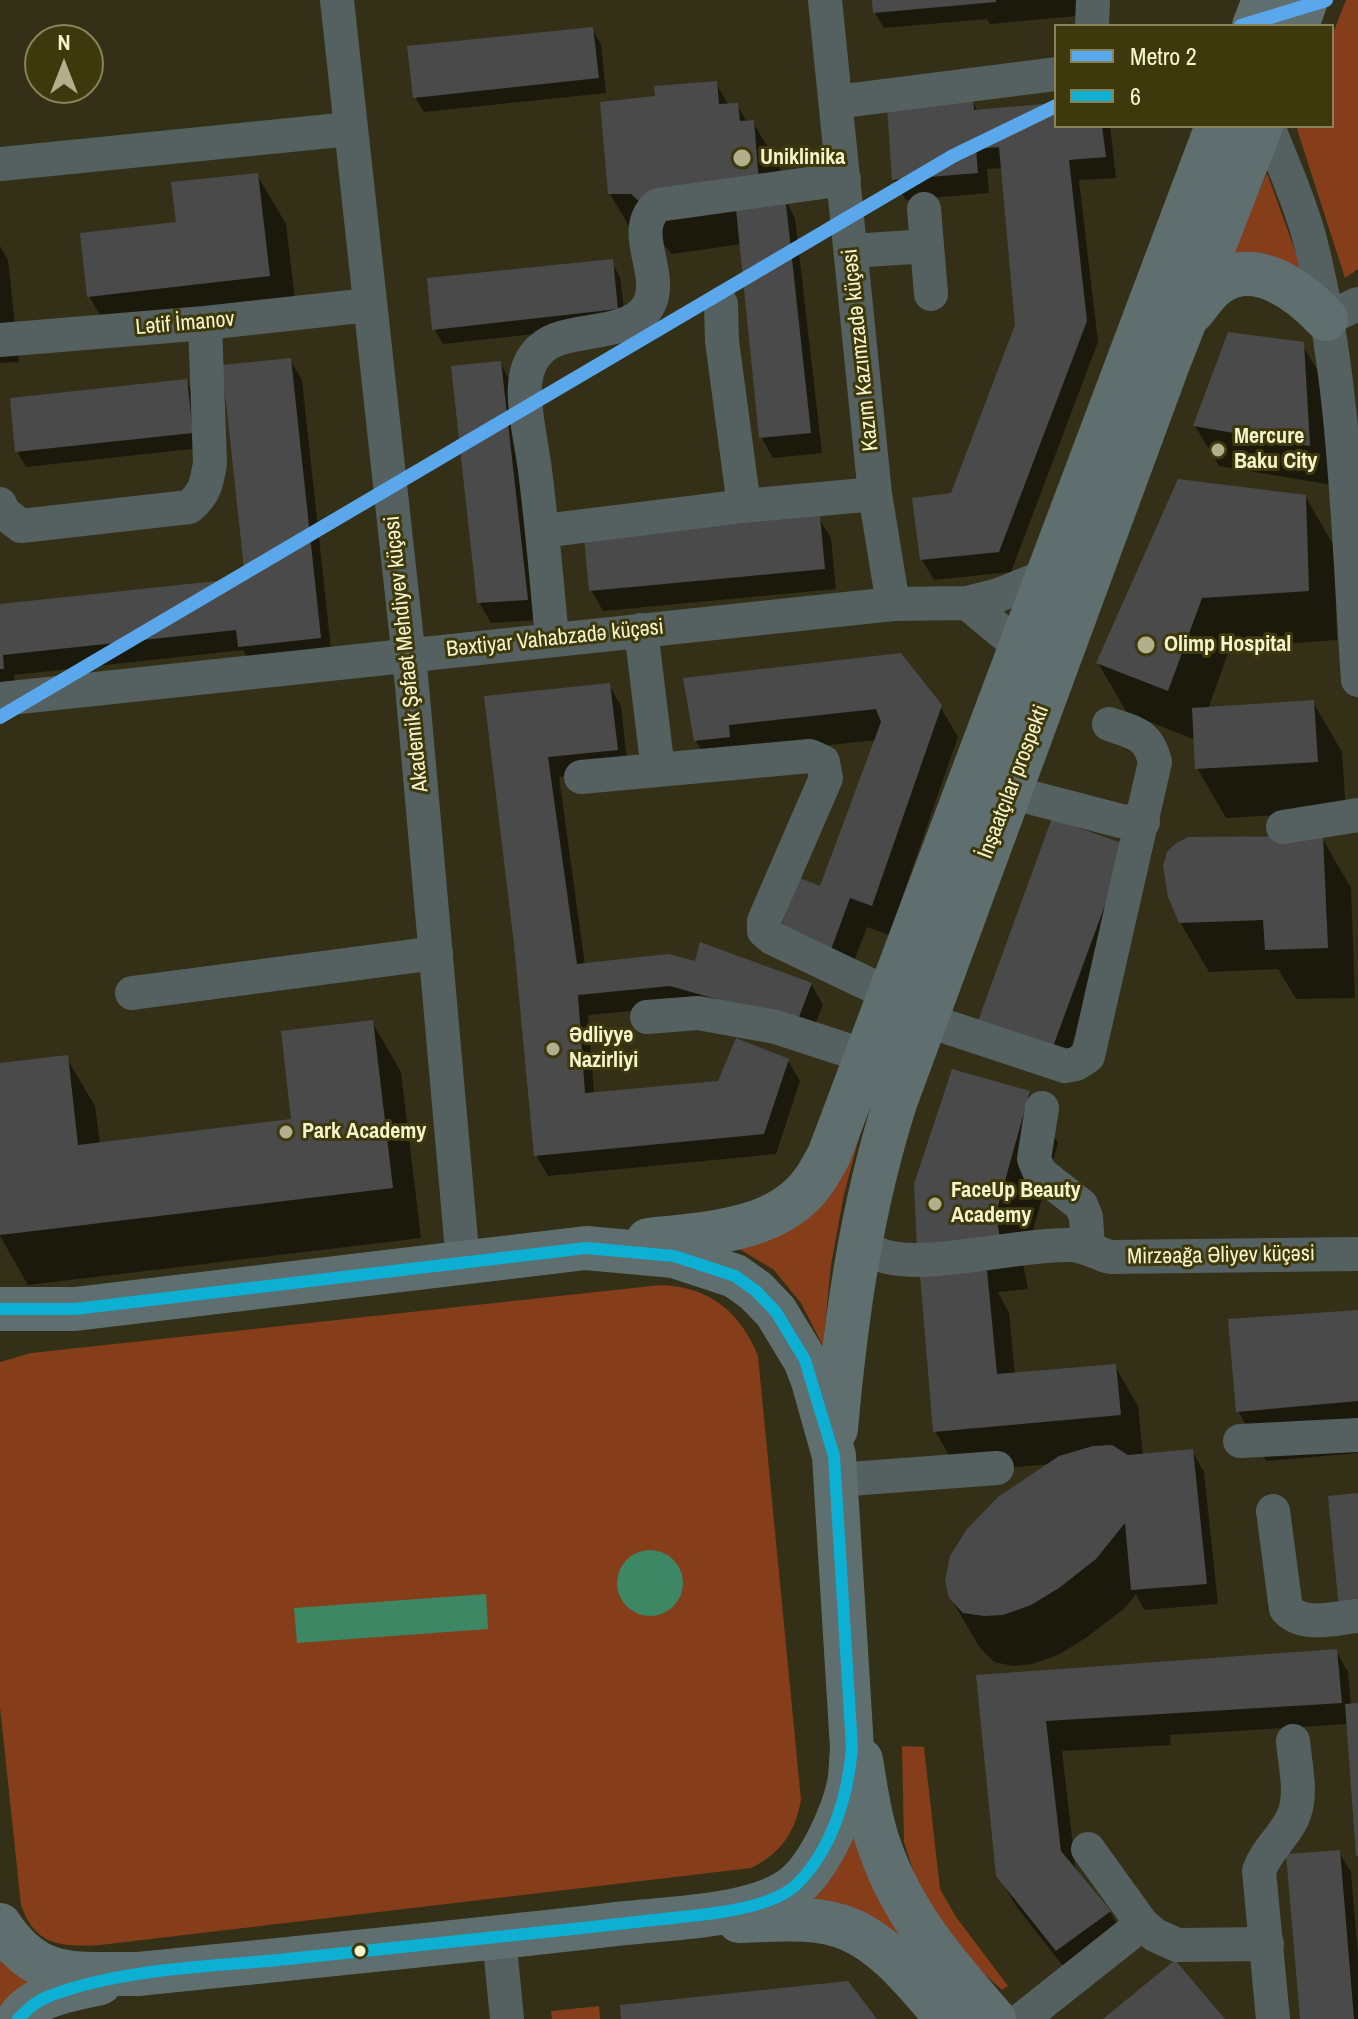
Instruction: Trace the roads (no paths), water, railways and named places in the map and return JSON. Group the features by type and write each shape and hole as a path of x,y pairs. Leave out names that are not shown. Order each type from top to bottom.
{"main road":[{"path":"1255,24 1264,0"},
{"path":"1298,24 1306,0"},
{"name":"İnşaatçılar prospekti","path":"586,1248 725,1230 757,1221 788,1204 813,1182 829,1155 1216,128"},
{"name":"İnşaatçılar prospekti","path":"835,1468 846,1321 860,1230 876,1163 1010,792 1260,128"},
{"path":"1186,320 1217,284 1233,276 1272,279 1342,312"},
{"path":"0,1309 75,1309 586,1248 674,1256 735,1276 756,1291 776,1312 805,1360 823,1414 835,1468 852,1748 849,1783 829,1838 794,1887 754,1906 499,1937 138,1974 73,1973 52,1969 32,1961 14,1947 0,1925"},
{"path":"0,1336 75,1309"},
{"path":"851,1698 871,1818 889,1871 922,1933 994,2019"},
{"path":"620,1923 781,1920 828,1923 849,1929 880,1949 948,2019"},
{"path":"18,2019 35,2002 54,1994 138,1974"}],"street":[{"name":"Akademik Şəfaət Mehdiyev küçəsi","path":"337,0 408,655 463,1262"},
{"name":"Kazım Kazımzadə küçəsi","path":"825,0 875,494 893,604"},
{"path":"1092,24 1093,0"},
{"path":"836,102 1054,74"},
{"path":"1269,128 1309,237 1342,312 1358,680"},
{"path":"1,164 350,129"},
{"path":"552,639 543,531 525,387 531,359 545,345 627,324 646,311 654,296 644,232 650,213 658,205 844,179"},
{"path":"924,209 931,294"},
{"path":"851,251 927,246"},
{"path":"721,304 722,341 744,506"},
{"name":"Lətif İmanov","path":"0,340 205,323 369,305"},
{"path":"0,504 3,512 21,526 189,507 200,498 210,463 205,323"},
{"path":"543,531 744,506 875,494"},
{"name":"Bəxtiyar Vahabzadə küçəsi","path":"0,699 893,604 967,603 999,595 1048,575"},
{"path":"967,603 1021,648"},
{"path":"641,630 658,770"},
{"path":"926,1020 1065,1066 1076,1064 1088,1056 1155,762 1152,747 1144,737 1109,724"},
{"path":"581,777 810,756 823,762 826,778 764,921 764,931 772,938 889,994"},
{"path":"1010,792 1121,821 1143,822"},
{"path":"1283,827 1358,815"},
{"path":"132,993 436,953"},
{"path":"647,1017 698,1013 776,1027 865,1056"},
{"path":"1042,1108 1034,1159 1040,1173 1081,1205 1086,1217 1088,1247"},
{"name":"Mirzəağa Əliyev küçəsi","path":"860,1230 867,1245 876,1254 912,1260 1061,1245 1088,1247 1110,1257 1126,1258 1358,1254"},
{"path":"1240,1441 1358,1435"},
{"path":"835,1468 997,1468"},
{"path":"1273,1511 1286,1609 1302,1621 1358,1616"},
{"path":"1273,2019 1259,1871 1264,1855 1292,1819 1298,1801 1293,1741"},
{"path":"1088,1849 1142,1924 1155,1935 1177,1945 1267,1944"},
{"path":"1022,2019 1142,1924"},
{"path":"499,1937 507,2019"}],"metro line":[{"name":"2","path":"1248,24 1326,0"},
{"name":"2","path":"0,717 953,156 1054,107"}],"place":[{"name":"Uniklinika","path":"742,158"},
{"name":"Mercure Baku City","path":"1218,450"},
{"name":"Olimp Hospital","path":"1146,645"},
{"name":"Ədliyyə Nazirliyi","path":"553,1049"},
{"name":"Park Academy","path":"286,1132"},
{"name":"FaceUp Beauty Academy","path":"935,1204"}]}
